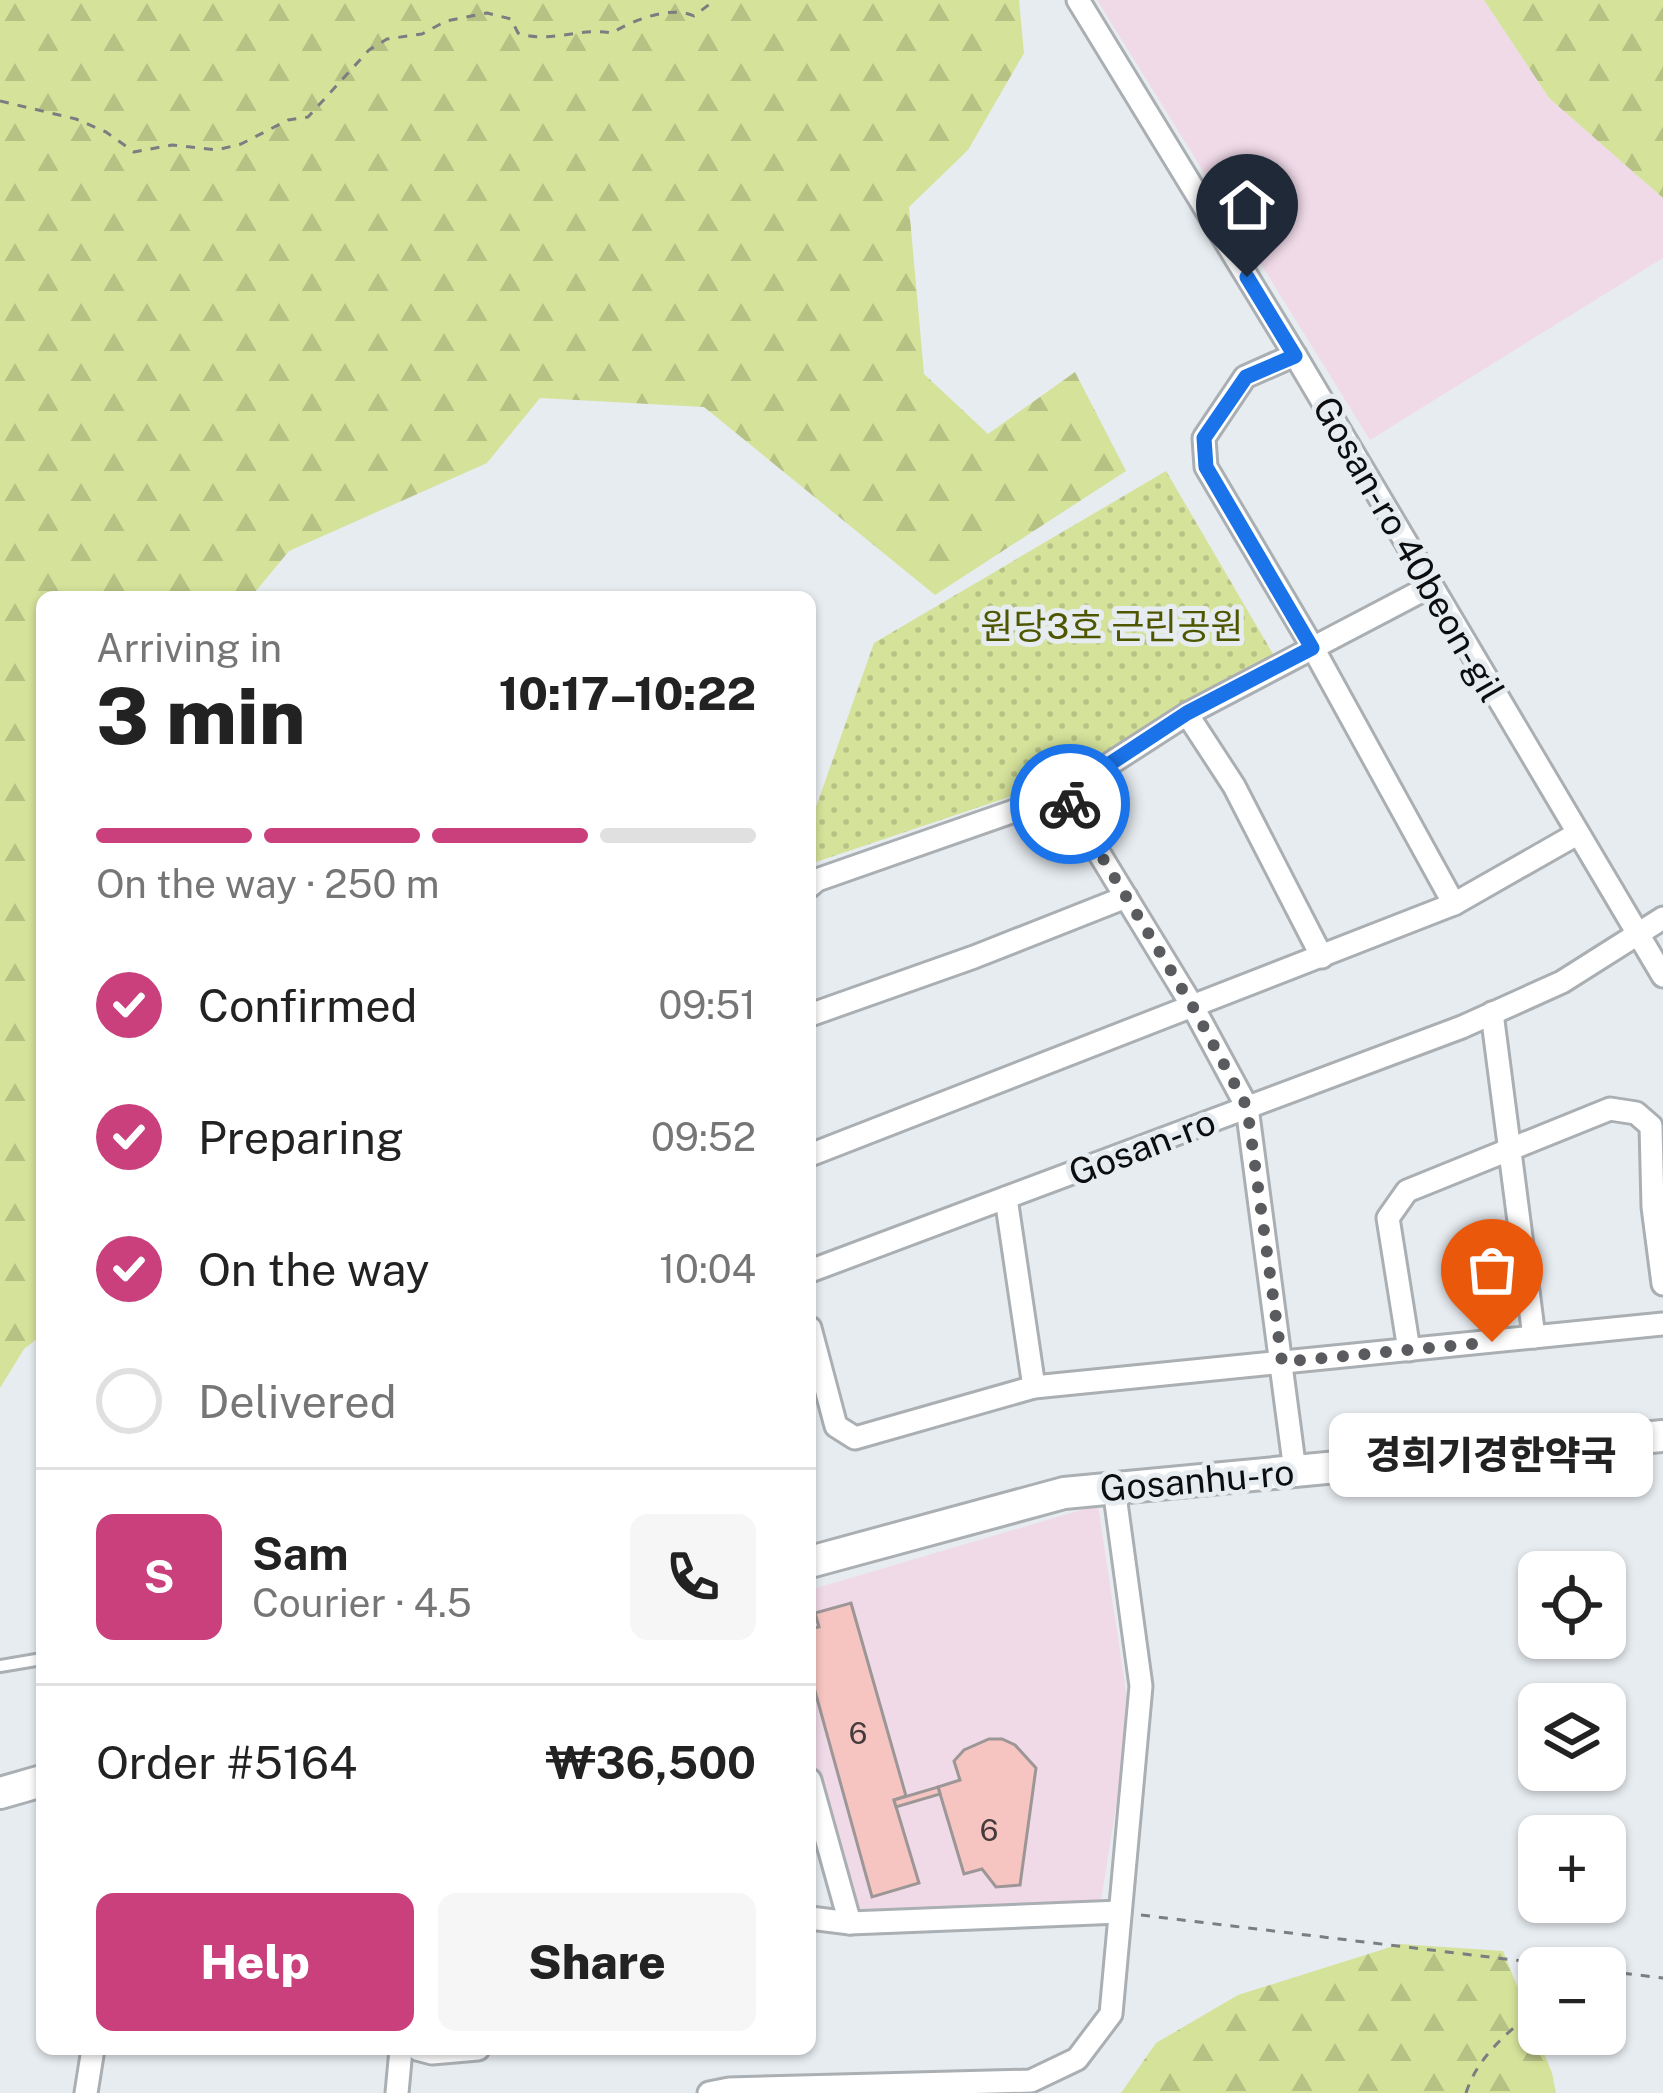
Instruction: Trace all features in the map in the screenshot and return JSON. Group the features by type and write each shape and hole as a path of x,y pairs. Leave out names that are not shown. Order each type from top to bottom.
{"main road":[{"name":"Gosanhu-ro","path":"816,1560 1064,1492 1663,1436"},
{"path":"0,1793 36,1783"}],"street":[{"name":"Gosan-ro 40beon-gil","path":"1078,0 1663,976"},
{"path":"1295,356 1246,377 1204,438 1206,467 1454,904"},
{"path":"816,881 1064,794 1187,713 1431,586"},
{"path":"1187,713 1234,786 1322,957"},
{"path":"1064,794 1193,1007 1247,1107 1295,1471"},
{"path":"816,1153 1454,904 1577,834"},
{"path":"816,1014 1126,897"},
{"name":"Gosan-ro","path":"816,1269 1492,1013 1562,982 1663,918"},
{"path":"1492,1013 1534,1337"},
{"path":"1409,1350 1388,1218 1407,1191 1610,1109 1636,1113 1651,1126 1653,1207 1663,1284"},
{"path":"1006,1198 1034,1387"},
{"path":"816,1351 836,1426 855,1438 1034,1387 1663,1324"},
{"path":"709,2093 1030,2081 1077,2059 1111,2014 1141,1686 1114,1488"},
{"path":"816,1801 850,1923"},
{"path":"816,1919 850,1923 1120,1912"},
{"path":"86,2093 92,2055"},
{"path":"397,2093 400,2055"}],"lane":[{"path":"0,1666 36,1660"}],"path":[{"path":"0,101 95,127 134,152 172,145 217,150 288,120 308,117 369,50 391,38 422,34 446,20 493,12 511,19 518,33 551,38 583,30 612,33 634,18 683,10 694,16 715,0"},
{"path":"1120,1912 1518,1960"},
{"path":"1626,1974 1663,1978"},
{"path":"1466,2093 1472,2074 1518,2024"}],"shaded area":[{"path":"1097,0 1484,0 1549,98 1663,198 1663,258 1370,440"},
{"path":"1098,1505 1130,1718 1101,1901 857,1910 816,1770 816,1588"}],"green space":[{"path":"0,0 1019,0 1024,53 968,150 909,207 924,374 988,434 1075,372 1126,471 935,595 704,407 540,398 487,463 289,551 256,591 36,591 36,1340 24,1349 0,1388"},
{"path":"1484,0 1663,0 1663,198 1549,98"},
{"name":"원당3호 근린공원","path":"1166,471 1273,654 1057,781 816,862 816,807 874,643"},
{"path":"1400,1944 1503,1951 1518,1988 1518,2055 1545,2055 1556,2093 1121,2093 1156,2043 1238,1995"}],"building":[{"path":"851,1603 906,1796 894,1800 919,1883 872,1897 816,1695 816,1613"},
{"path":"989,1739 1015,1745 1036,1768 1020,1885 996,1887 982,1869 964,1874 938,1787 960,1780 954,1761 964,1750"},
{"path":"938,1787 940,1794 896,1807 894,1800"}],"way so far":[{"path":"1070,804 1193,1007 1247,1107 1282,1362 1492,1342"}],"place":[{"name":"경희기경한약국","path":"1492,1342"}],"route":[{"path":"1070,804 1064,794 1187,713 1312,648 1206,467 1204,438 1246,377 1295,356 1247,277"}]}
